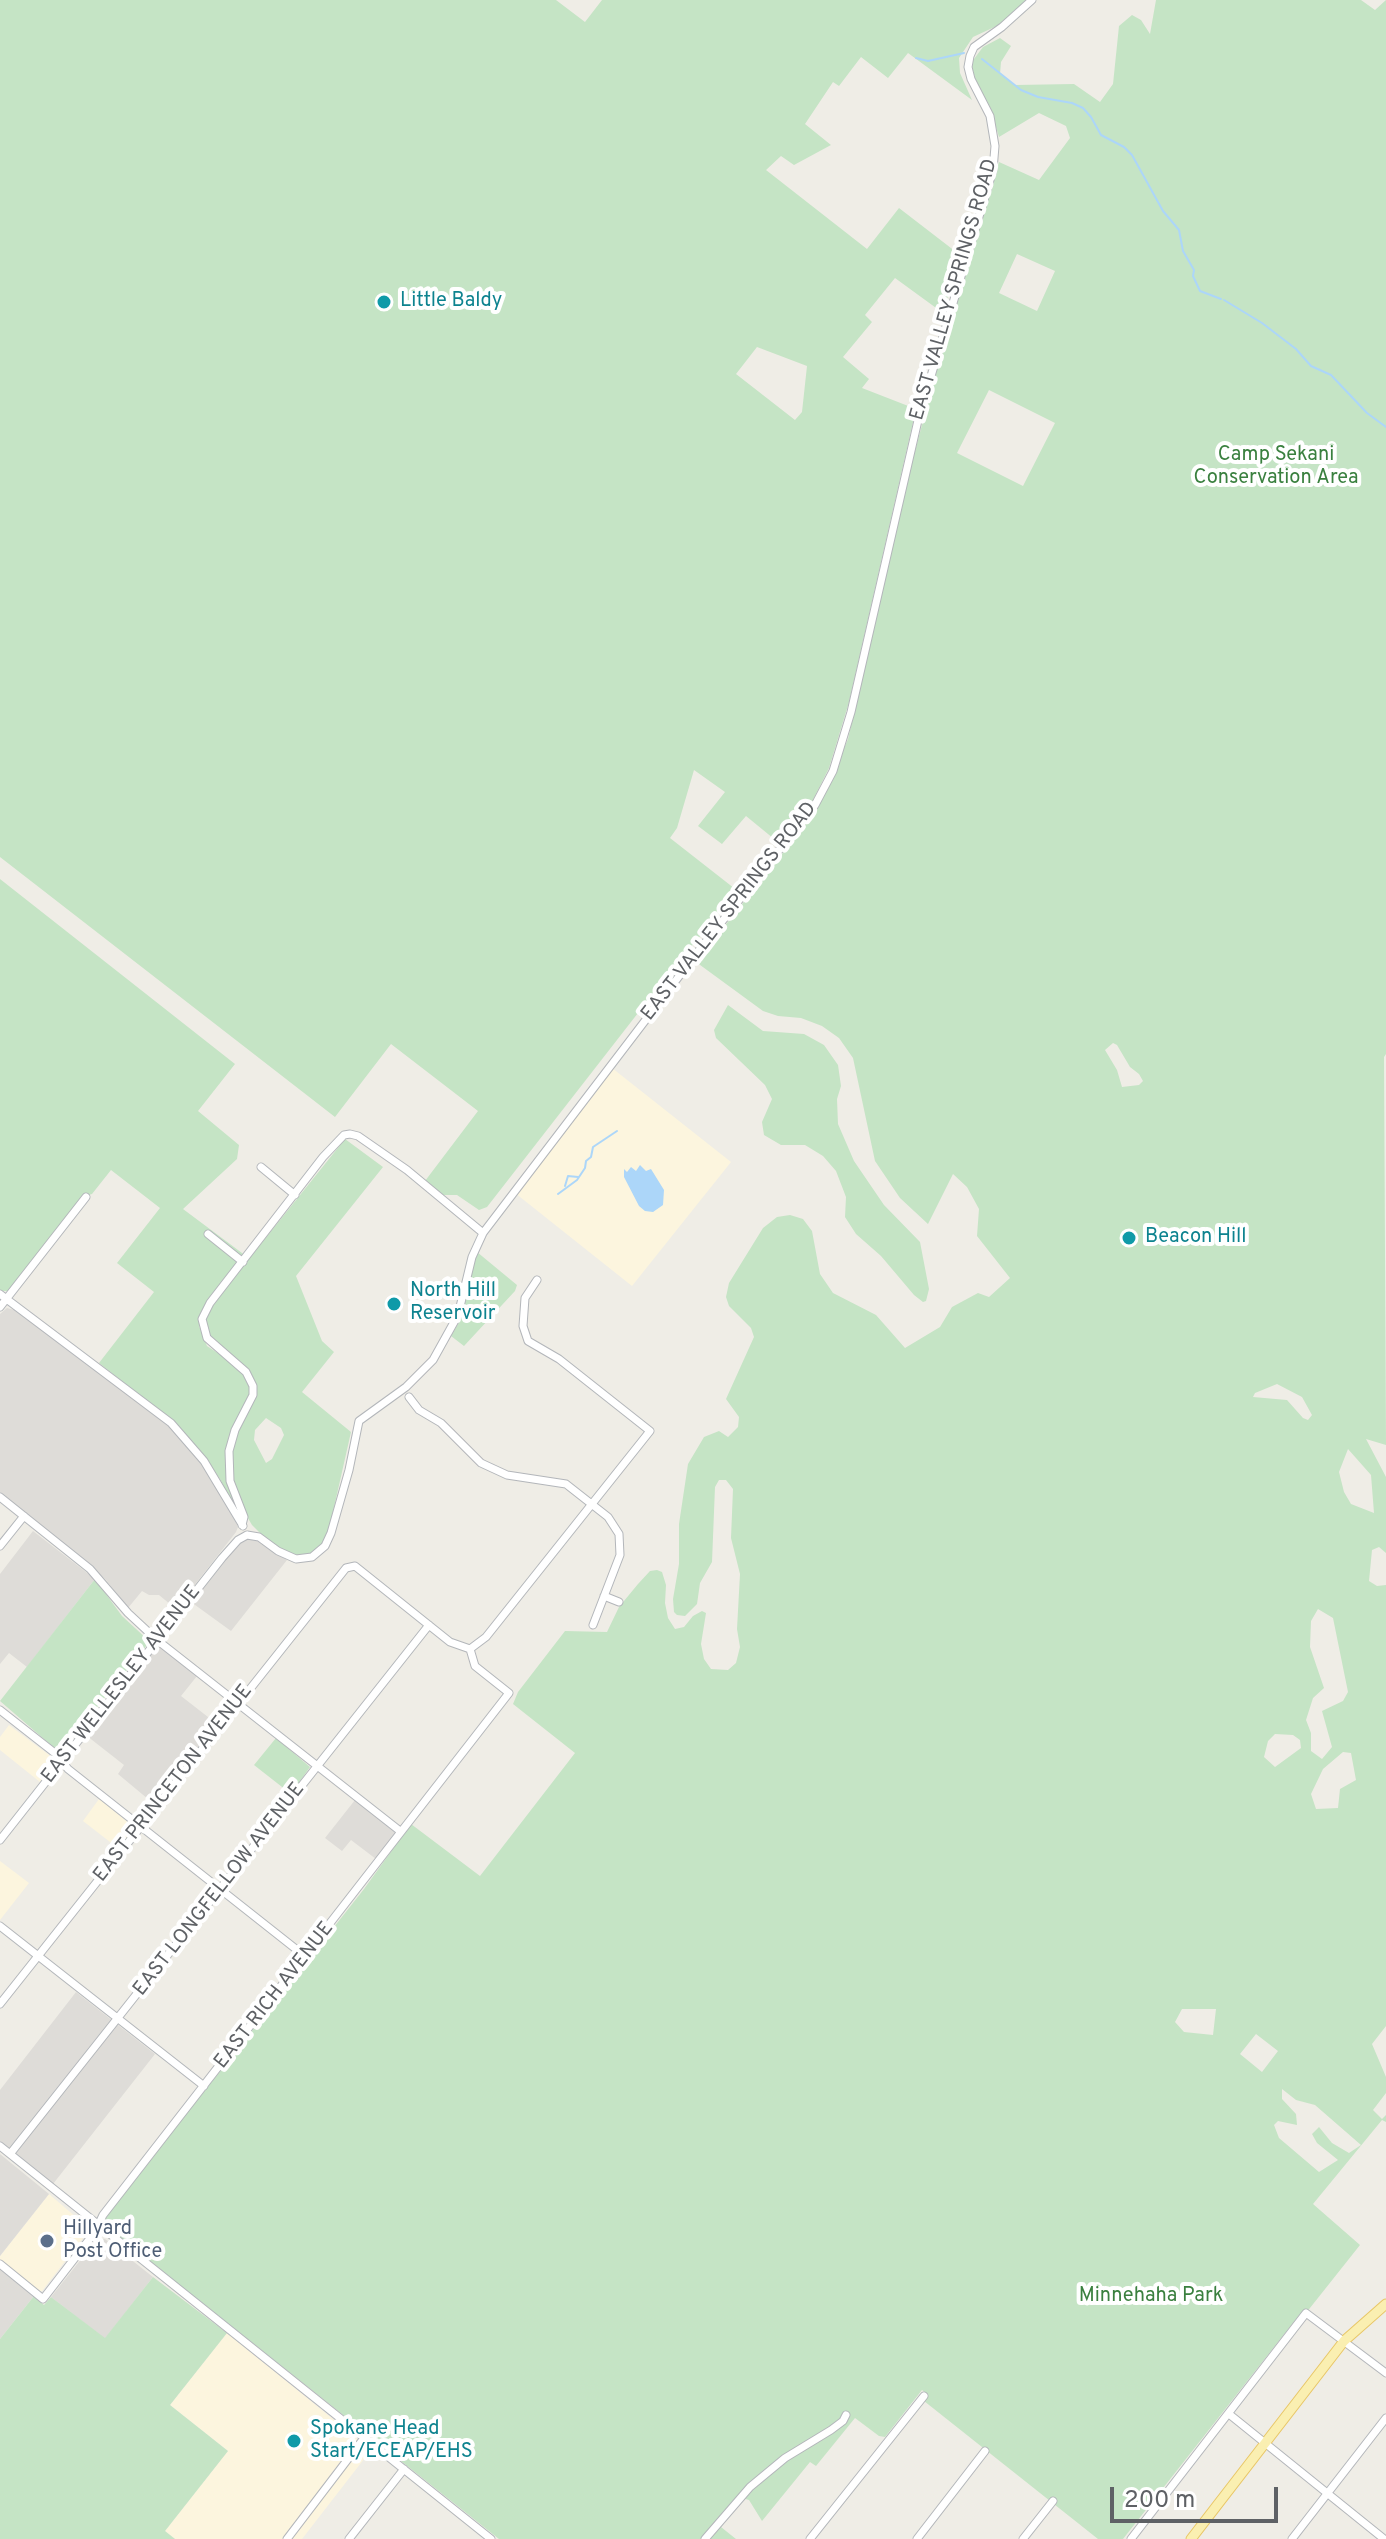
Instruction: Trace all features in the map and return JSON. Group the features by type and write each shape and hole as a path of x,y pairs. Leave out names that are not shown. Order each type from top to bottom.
{"main road":[{"path":"1191,2539 1344,2341 1386,2304"}],"street":[{"name":"EAST VALLEY SPRINGS ROAD","path":"247,1535 259,1537 281,1553 296,1559 312,1557 325,1546 349,1470 359,1421 414,1380 441,1347 458,1315 472,1257 483,1233 815,805 833,771 851,712 919,416 993,170 995,146 990,116 971,79 968,67 970,56 974,47 1032,0"},
{"path":"242,1525 244,1518 230,1481 229,1451 235,1430 253,1395 253,1386 246,1372 210,1342 202,1326 207,1307 329,1150 348,1134 365,1140 407,1170 483,1233"},
{"path":"261,1167 295,1195"},
{"path":"0,1307 3,1296 86,1197"},
{"path":"208,1234 243,1262"},
{"path":"429,1625 450,1642 470,1649 486,1637 650,1431 559,1359 528,1341 523,1326 525,1298 537,1280"},
{"path":"3,1296 177,1429 210,1470 247,1535"},
{"path":"409,1397 419,1410 441,1423 470,1454 493,1470 521,1479 555,1480 566,1484 592,1502 614,1525 621,1544 620,1555 593,1625"},
{"path":"0,1497 90,1569 128,1613 157,1640 400,1831"},
{"path":"0,1546 24,1516"},
{"name":"EAST WELLESLEY AVENUE","path":"0,1840 231,1547 247,1535"},
{"name":"EAST PRINCETON AVENUE","path":"0,2004 350,1566 355,1566 429,1625"},
{"path":"604,1596 619,1602"},
{"name":"EAST LONGFELLOW AVENUE","path":"10,2154 429,1625"},
{"name":"EAST RICH AVENUE","path":"0,2264 43,2299 94,2234 103,2215 371,1874 400,1831 509,1693 475,1666 470,1649"},
{"path":"0,1710 140,1827 306,1957"},
{"path":"0,1926 204,2086"},
{"path":"0,2146 491,2539"},
{"path":"1131,2539 1306,2313 1386,2373"},
{"path":"810,2539 924,2396"},
{"path":"1229,2414 1384,2539"},
{"path":"705,2539 750,2487 785,2458 838,2425 846,2415"},
{"path":"1292,2539 1386,2418"},
{"path":"287,2539 364,2438"},
{"path":"917,2539 985,2451"},
{"path":"349,2539 404,2469"},
{"path":"1023,2539 1053,2501"}],"shaded area":[{"path":"612,1068 731,1162 632,1286 515,1193"},
{"path":"7,1308 18,1311 171,1427 194,1452 235,1519 236,1532 176,1609 159,1595 142,1591 128,1608 106,1580 0,1493 0,1314"},
{"path":"33,1531 95,1579 27,1667 9,1653 0,1664 0,1574"},
{"path":"255,1539 287,1560 231,1631 191,1602 236,1544"},
{"path":"158,1645 197,1676 181,1696 217,1724 154,1804 118,1774 124,1765 87,1736"},
{"path":"9,1725 53,1758 54,1765 40,1782 0,1750 0,1737"},
{"path":"99,1799 135,1828 119,1849 83,1821"},
{"path":"355,1800 396,1832 376,1859 351,1840 342,1851 325,1838"},
{"path":"0,1861 29,1883 0,1920"},
{"path":"76,1992 155,2054 53,2184 0,2142 0,2090"},
{"path":"0,2154 49,2194 0,2256"},
{"path":"49,2194 90,2229 42,2291 38,2291 0,2260 0,2256"},
{"path":"98,2238 105,2239 153,2277 105,2339 51,2297"},
{"path":"0,2269 34,2296 0,2339"},
{"path":"227,2333 371,2450 302,2539 175,2539 165,2531 228,2451 170,2405"}],"green space":[{"path":"0,0 556,0 585,22 602,0 1027,0 1001,24 973,37 959,58 960,73 972,100 908,53 888,78 861,57 839,86 833,82 805,124 831,145 794,165 781,156 766,170 867,249 899,208 960,255 943,313 895,278 865,315 872,322 843,357 869,379 862,388 916,409 849,702 829,768 812,802 779,843 746,816 722,844 698,826 725,792 694,770 677,828 670,838 739,892 680,959 487,1207 479,1210 457,1195 442,1195 425,1181 478,1111 391,1044 335,1117 0,857","holes":["757,347 807,366 802,412 795,420 736,374"]},
{"path":"1156,0 1361,0 1375,10 1386,0 1386,1445 1366,1439 1386,1477 1386,1553 1379,1547 1372,1550 1369,1581 1377,1586 1386,1585 1386,2026 1372,2044 1386,2077 1386,2093 1373,2110 1382,2119 1386,2115 1386,2122 1382,2120 1313,2204 1360,2245 1306,2313 1300,2314 1123,2539 1098,2539 924,2401 928,2395 922,2390 885,2437 855,2418 816,2466 810,2462 762,2521 749,2500 742,2498 721,2527 736,2539 499,2539 108,2228 105,2217 364,1889 411,1824 480,1876 575,1753 513,1704 518,1692 565,1631 607,1632 619,1607 650,1571 657,1570 662,1572 666,1585 668,1618 675,1629 684,1627 702,1611 706,1613 701,1644 704,1659 711,1669 728,1670 736,1663 740,1647 737,1629 740,1574 731,1538 733,1489 726,1480 719,1480 715,1487 712,1562 700,1583 697,1604 685,1616 677,1615 673,1599 688,1464 704,1437 719,1431 728,1437 738,1427 739,1417 726,1399 754,1337 751,1328 729,1306 726,1297 729,1283 763,1228 777,1217 790,1215 803,1219 812,1231 820,1274 833,1293 876,1315 905,1348 940,1327 952,1307 978,1293 989,1297 1010,1278 977,1236 979,1209 967,1187 953,1174 928,1224 900,1198 875,1161 853,1058 839,1038 822,1026 801,1018 763,1011 696,962 817,810 848,739 911,466 950,320 999,162 1039,180 1070,138 1066,126 1039,113 999,137 990,107 976,83 971,63 983,47 1000,38 1011,46 1001,62 1000,74 1015,85 1074,84 1100,102 1113,84 1119,26 1132,15 1141,20 1150,34","holes":["1017,254 1055,271 1037,311 999,293","989,390 1055,423 1023,486 957,453","1113,1043 1143,1081 1139,1085 1122,1087 1117,1070 1105,1050","1277,1384 1302,1397 1312,1415 1308,1420 1303,1418 1287,1400 1253,1397 1255,1393","1348,1449 1371,1475 1374,1513 1351,1504 1339,1472","1318,1609 1333,1618 1348,1692 1343,1701 1322,1711 1332,1747 1322,1759 1311,1751 1311,1733 1306,1720 1313,1698 1324,1688 1310,1647 1311,1621","1275,1734 1293,1735 1300,1740 1301,1748 1275,1767 1264,1757 1268,1741","1343,1752 1351,1753 1356,1780 1340,1789 1338,1808 1316,1809 1311,1794 1323,1769","1182,2009 1216,2009 1213,2035 1184,2032 1175,2022","1256,2034 1278,2051 1262,2072 1240,2054","1282,2089 1296,2100 1315,2105 1361,2145 1349,2153 1332,2143 1319,2127 1312,2134 1317,2143 1338,2160 1319,2172 1279,2138 1274,2125 1278,2121 1297,2125 1296,2114 1282,2099"]},
{"path":"0,879 235,1064 198,1111 239,1145 237,1159 183,1209 246,1256 201,1314 199,1326 207,1346 236,1365 250,1383 249,1400 229,1435 227,1452 227,1479 240,1518 220,1479 200,1450 171,1420 99,1363 154,1292 117,1263 160,1208 111,1170 92,1194 85,1196 8,1291 0,1291"},
{"path":"728,1005 763,1031 804,1034 824,1045 838,1065 841,1086 837,1099 838,1124 854,1161 884,1205 920,1242 929,1289 926,1301 914,1295 881,1256 856,1234 845,1217 846,1197 836,1171 823,1156 805,1145 781,1145 764,1135 762,1122 772,1099 765,1085 716,1038 714,1030"},
{"path":"345,1139 383,1167 296,1276 322,1341 334,1352 302,1392 351,1432 328,1534 322,1547 314,1553 297,1556 272,1545 252,1525 239,1503 230,1455 234,1437 257,1391 245,1366 211,1339 204,1322 207,1311","holes":["266,1418 281,1428 284,1435 272,1459 266,1463 254,1440 255,1430"]},
{"path":"477,1252 517,1285 515,1291 464,1346 451,1336 461,1319"},
{"path":"95,1579 122,1616 148,1640 147,1645 60,1753 0,1701"},
{"path":"276,1738 310,1767 291,1794 254,1765"},
{"path":"153,2277 227,2333 170,2405 228,2451 165,2531 175,2539 0,2539 0,2339 34,2296 44,2305 51,2297 105,2338"}],"water":[{"path":"640,1165 646,1171 651,1169 664,1190 663,1205 653,1212 639,1206 624,1177 624,1169 627,1172 631,1167 636,1171"}],"waterway":[{"path":"916,58 928,61 964,53"},
{"path":"982,59 1021,90 1083,108 1101,135 1132,155 1163,211 1179,230 1183,251 1194,270 1193,276 1200,291 1221,299"},
{"path":"1224,300 1262,323 1296,349 1311,366 1331,375 1367,413 1386,427"},
{"path":"558,1194 577,1180 591,1157 593,1147 617,1131"},
{"path":"565,1186 568,1176 578,1177"}],"place":[{"name":"Little Baldy","path":"384,302"},
{"name":"Beacon Hill","path":"1129,1238"},
{"name":"North Hill Reservoir","path":"394,1304"},
{"name":"Hillyard Post Office","path":"47,2241"},
{"name":"Spokane Head Start/ECEAP/EHS","path":"294,2441"}],"park label":[{"name":"Camp Sekani Conservation Area","path":"1276,468"},
{"name":"Minnehaha Park","path":"1151,2297"}]}
